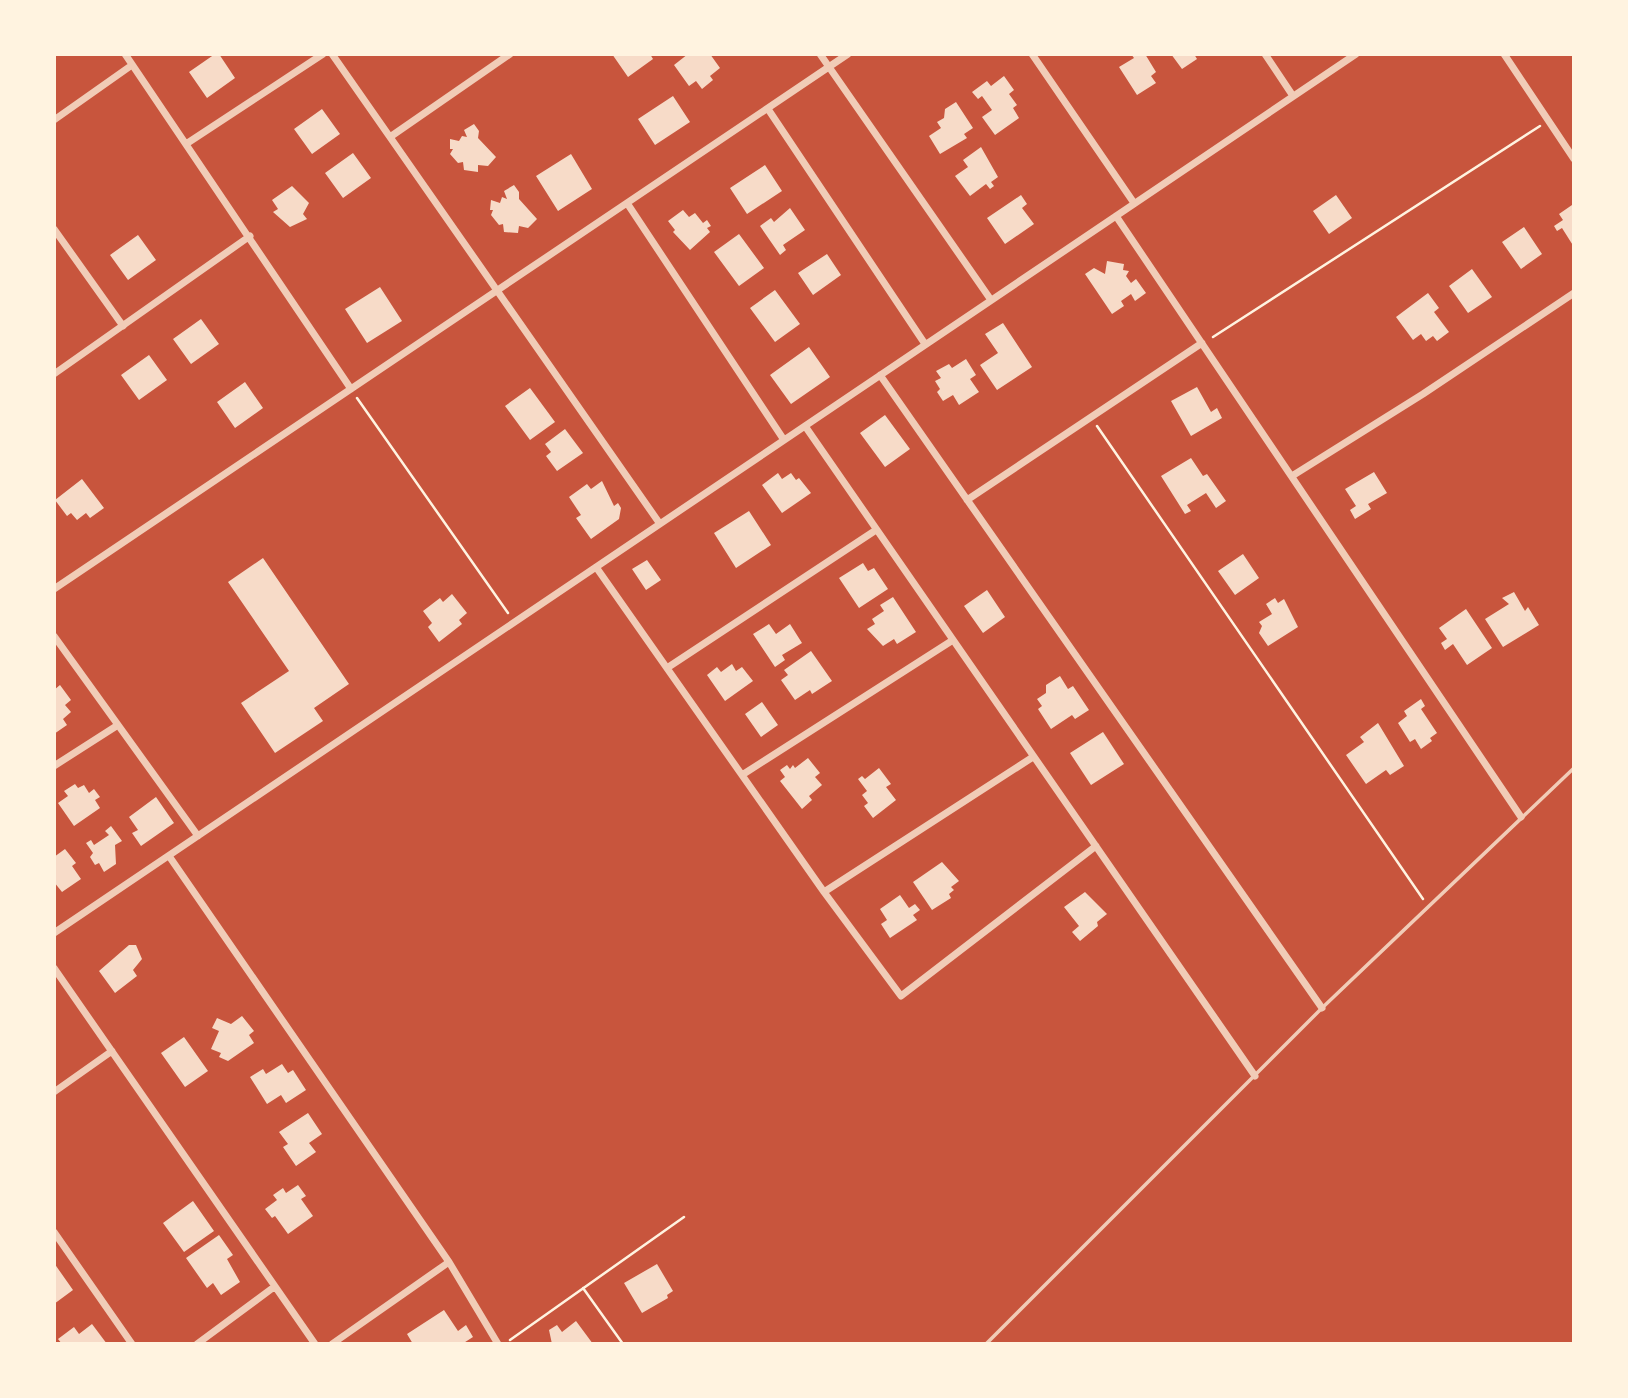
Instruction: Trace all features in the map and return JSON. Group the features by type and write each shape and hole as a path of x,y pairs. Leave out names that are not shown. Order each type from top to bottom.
{"street":[{"path":"125,54 351,389"},
{"path":"186,144 323,54"},
{"path":"332,54 660,524"},
{"path":"390,137 510,54"},
{"path":"820,54 991,300"},
{"path":"54,589 848,54"},
{"path":"1032,54 1134,203"},
{"path":"1265,54 1293,96"},
{"path":"54,933 1356,54"},
{"path":"1504,54 1574,159"},
{"path":"54,120 132,65"},
{"path":"768,108 925,344"},
{"path":"627,203 784,440"},
{"path":"1116,216 1521,817"},
{"path":"54,229 123,326"},
{"path":"54,374 250,236"},
{"path":"1292,476 1423,394 1574,293"},
{"path":"967,500 1202,343"},
{"path":"880,375 1322,1008"},
{"path":"804,426 1255,1076"},
{"path":"667,668 876,530"},
{"path":"596,567 824,892 901,996 1096,846"},
{"path":"54,636 198,836"},
{"path":"742,775 953,640"},
{"path":"54,766 118,725"},
{"path":"824,892 1033,757"},
{"path":"169,856 449,1262 498,1344"},
{"path":"54,968 315,1344"},
{"path":"54,1092 112,1051"},
{"path":"54,1232 132,1344"},
{"path":"332,1344 449,1262"},
{"path":"198,1344 274,1287"}],"lane":[{"path":"986,1344 1322,1008 1574,768"}],"path":[{"path":"1202,343 1549,121"},
{"path":"351,389 515,622"},
{"path":"1091,417 1428,906"},
{"path":"504,1344 684,1217"},
{"path":"583,1289 623,1344"}],"building":[{"path":"219,54 235,78 207,98 189,72"},
{"path":"612,54 650,54 653,59 628,77"},
{"path":"688,54 710,54 720,68 710,76 713,80 702,89 696,81 689,86 674,65"},
{"path":"1131,54 1145,54 1156,72 1151,76 1156,83 1137,95 1119,67 1134,58"},
{"path":"1171,54 1194,54 1197,59 1182,69"},
{"path":"1004,76 1014,90 1009,94 1017,105 1013,108 1019,118 995,135 982,117 992,110 982,96 978,99 972,92 987,81 991,86"},
{"path":"673,96 690,122 655,145 638,119"},
{"path":"956,102 973,128 964,134 967,138 940,154 929,136 941,128 937,122 944,118 945,109"},
{"path":"322,109 340,134 312,154 294,129"},
{"path":"474,124 479,131 478,138 496,157 488,166 478,165 478,172 464,170 463,162 458,163 450,154 453,149 450,149 450,139 459,141 462,136 467,137 464,130"},
{"path":"981,147 998,177 991,182 994,186 990,189 986,184 970,196 955,176 968,167 963,160"},
{"path":"353,153 371,178 343,198 325,173"},
{"path":"571,154 592,189 558,211 536,176"},
{"path":"765,165 782,191 747,214 730,188"},
{"path":"514,185 519,192 519,199 537,219 528,228 519,226 518,233 504,232 503,224 499,225 491,215 493,210 490,210 491,200 500,203 502,197 507,199 504,191"},
{"path":"292,186 309,203 303,214 307,219 290,227 273,212 278,209 272,200"},
{"path":"1021,195 1027,204 1022,208 1034,224 1005,244 987,218"},
{"path":"1336,195 1352,218 1329,234 1313,211"},
{"path":"1572,205 1574,247 1562,228 1557,231 1554,226 1563,220 1559,214"},
{"path":"790,208 805,230 783,245 786,250 780,255 760,226 771,218 774,222"},
{"path":"683,210 689,217 695,213 703,223 707,220 711,226 707,228 710,232 690,250 673,232 675,230 668,221"},
{"path":"1524,227 1542,254 1521,269 1502,242"},
{"path":"739,234 764,268 739,286 714,252"},
{"path":"138,235 156,260 128,280 110,255"},
{"path":"827,254 841,275 813,295 798,273"},
{"path":"1107,261 1124,264 1123,270 1129,271 1126,276 1131,283 1136,279 1146,293 1135,301 1131,294 1121,301 1124,306 1112,314 1085,274 1094,268 1105,274"},
{"path":"1472,269 1492,297 1468,313 1449,286"},
{"path":"380,287 402,321 367,343 345,309"},
{"path":"775,290 800,324 775,342 750,308"},
{"path":"1428,293 1439,308 1434,312 1449,332 1437,341 1433,336 1426,341 1421,334 1413,340 1396,317"},
{"path":"201,319 219,344 191,364 173,339"},
{"path":"1003,323 1032,367 997,390 980,365 998,353 985,334"},
{"path":"809,347 830,377 791,404 770,375"},
{"path":"149,355 167,380 139,400 121,375"},
{"path":"966,359 976,375 970,379 979,392 959,405 953,395 943,401 937,392 940,389 935,381 941,378 936,371 949,364 952,368"},
{"path":"245,382 263,408 235,428 217,402"},
{"path":"1197,387 1211,412 1217,408 1222,418 1191,436 1171,401"},
{"path":"530,388 555,422 530,440 505,406"},
{"path":"885,415 910,449 885,467 860,433"},
{"path":"565,429 583,453 557,471 546,456 551,452 545,444"},
{"path":"1191,458 1203,476 1207,474 1226,501 1216,508 1206,493 1187,505 1191,511 1185,514 1161,476"},
{"path":"1374,472 1387,493 1368,504 1371,509 1355,519 1350,510 1356,506 1345,489"},
{"path":"778,473 782,479 791,473 796,480 799,478 811,493 782,513 762,485"},
{"path":"82,479 104,508 90,518 86,513 77,520 71,513 67,516 55,500"},
{"path":"602,481 614,506 618,503 621,508 619,519 591,539 576,518 581,515 569,497 587,484 591,489"},
{"path":"749,511 771,545 736,568 714,533"},
{"path":"1243,554 1259,578 1235,595 1218,571"},
{"path":"263,558 349,684 314,708 323,721 275,753 241,703 289,671 228,582"},
{"path":"647,560 661,580 646,590 632,569"},
{"path":"863,563 868,571 874,568 888,589 859,608 839,578"},
{"path":"987,590 1005,617 983,633 964,606"},
{"path":"1514,592 1525,611 1528,607 1539,625 1503,647 1485,619 1509,604 1502,598"},
{"path":"452,594 467,613 459,620 462,624 439,642 428,627 432,623 423,611 440,598 443,602"},
{"path":"893,597 916,632 897,644 894,639 883,646 867,629 875,624 872,619 884,611 880,605"},
{"path":"1275,598 1278,603 1284,599 1298,627 1268,646 1259,633 1262,626 1259,622 1272,614 1266,604"},
{"path":"1466,609 1492,648 1467,665 1453,644 1445,650 1441,643 1447,639 1439,628"},
{"path":"769,624 776,634 790,624 802,643 782,655 785,660 775,667 753,634"},
{"path":"811,651 832,681 812,694 810,690 795,700 781,680 788,675 784,670"},
{"path":"732,664 736,671 742,667 753,681 725,701 707,675 717,667 721,672"},
{"path":"1060,676 1068,689 1073,686 1089,710 1075,719 1072,715 1051,729 1038,709 1042,706 1037,699 1046,693 1046,685"},
{"path":"60,685 71,700 65,705 71,712 63,719 67,725 54,734 54,690"},
{"path":"1421,699 1425,706 1421,709 1437,733 1430,738 1432,741 1421,749 1415,739 1410,742 1398,723 1407,716 1404,711"},
{"path":"762,702 778,725 761,737 745,714"},
{"path":"1378,723 1404,766 1390,775 1386,770 1366,784 1346,755 1364,742 1360,737"},
{"path":"1103,732 1124,764 1091,785 1070,753"},
{"path":"808,758 820,773 815,777 822,785 809,796 812,800 802,809 780,781 785,777 780,770 787,765 790,769 793,765 795,768"},
{"path":"879,768 891,784 886,787 896,800 873,818 864,806 868,803 862,795 867,791 858,779 862,776 865,779"},
{"path":"75,784 78,788 84,785 89,793 94,789 100,797 95,800 100,808 74,826 58,803 68,796 64,791"},
{"path":"156,797 174,823 141,846 132,833 138,830 129,817"},
{"path":"111,826 122,841 115,845 116,864 104,872 99,863 95,865 90,857 93,853 86,843 91,840 94,845 109,835 105,831"},
{"path":"65,849 76,863 72,866 81,879 62,892 54,882 54,857"},
{"path":"942,862 959,881 951,887 954,890 949,894 951,898 932,910 913,882"},
{"path":"1085,892 1107,914 1097,922 1098,926 1080,941 1072,932 1079,926 1064,907"},
{"path":"900,895 909,908 915,904 920,910 913,915 917,920 890,938 881,924 887,920 880,909"},
{"path":"129,945 136,945 142,959 133,970 137,976 115,993 99,971"},
{"path":"242,1016 254,1031 249,1035 254,1043 228,1061 219,1057 221,1053 211,1049 219,1031 212,1028 217,1018 231,1024"},
{"path":"184,1037 208,1071 185,1087 161,1053"},
{"path":"282,1064 288,1073 293,1070 306,1090 286,1103 281,1095 267,1104 250,1077 263,1069 266,1074"},
{"path":"308,1113 322,1134 309,1143 316,1152 296,1166 283,1147 288,1144 279,1132"},
{"path":"298,1185 306,1196 301,1199 313,1216 288,1234 275,1216 272,1218 265,1209 277,1200 273,1195 283,1188 286,1193"},
{"path":"193,1201 214,1231 184,1252 163,1223"},
{"path":"219,1235 233,1255 227,1259 240,1282 221,1295 213,1283 207,1288 186,1258"},
{"path":"54,1263 73,1290 54,1304"},
{"path":"657,1264 673,1291 667,1295 668,1298 642,1313 624,1283"},
{"path":"444,1310 458,1331 466,1325 473,1337 462,1344 413,1344 407,1334"},
{"path":"576,1321 593,1344 552,1344 549,1330 557,1325 562,1332"},
{"path":"92,1324 107,1344 62,1344 58,1339 74,1327 79,1334"}]}
